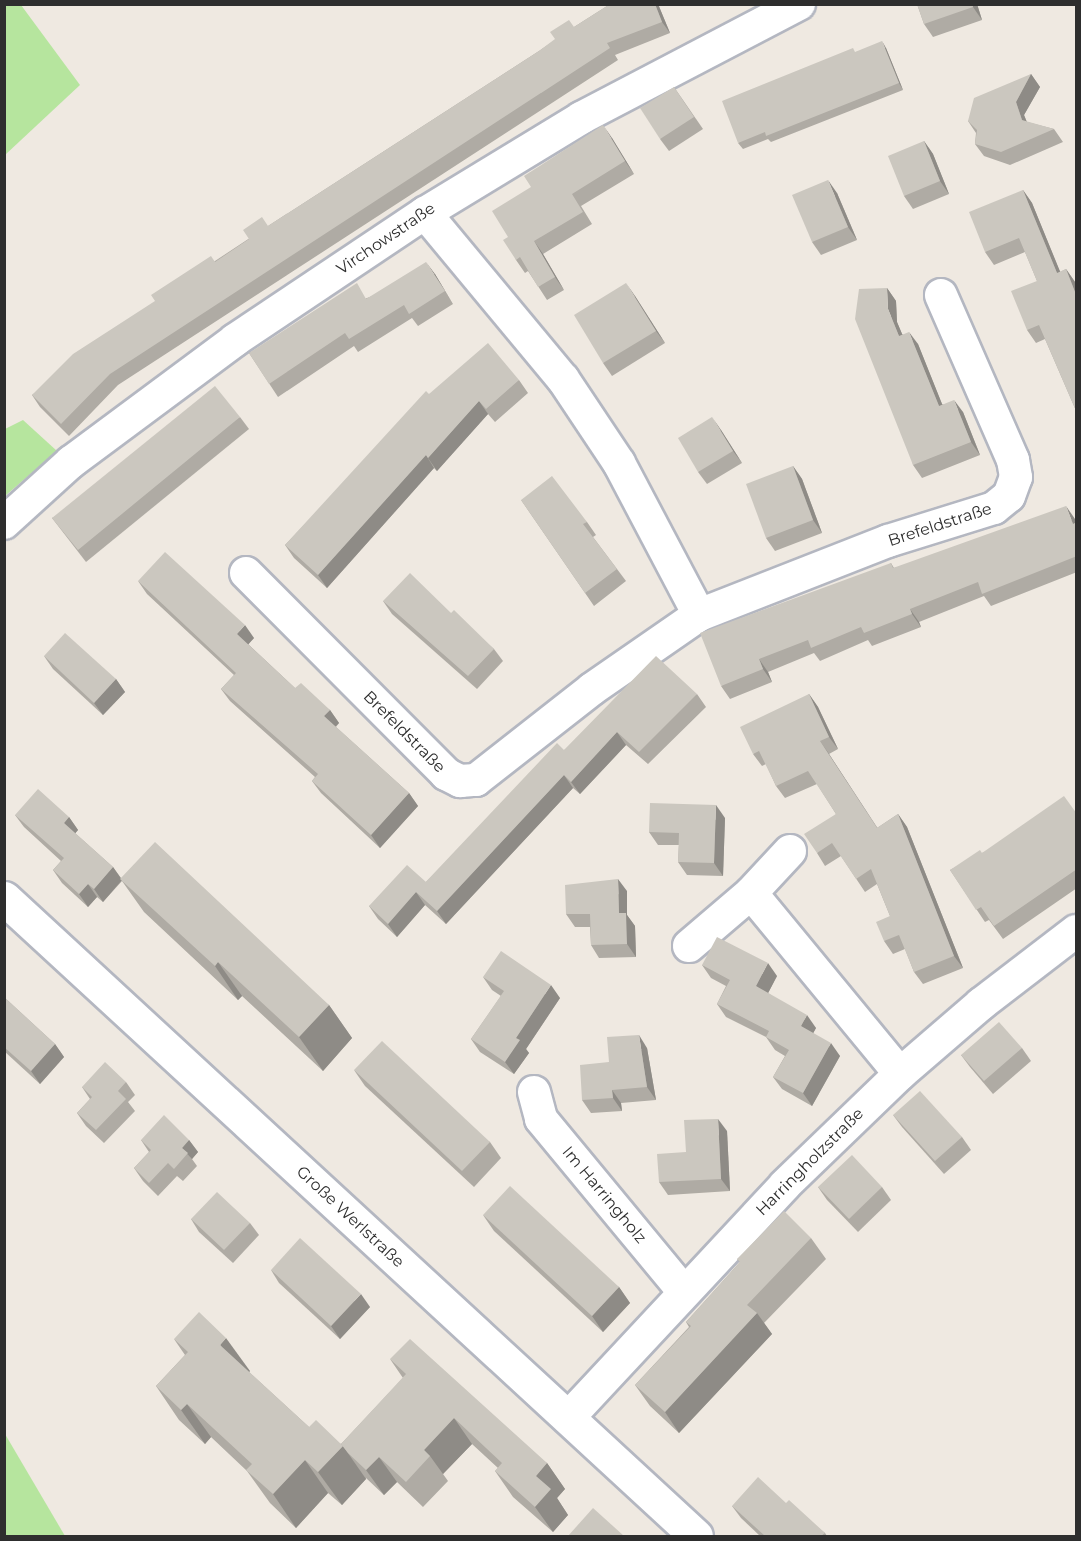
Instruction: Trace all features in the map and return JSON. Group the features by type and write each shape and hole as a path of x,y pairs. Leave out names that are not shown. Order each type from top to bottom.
{"street":[{"name":"Virchowstraße","path":"4,523 71,462 235,340 425,213 581,118 799,4"},
{"path":"425,213 563,379 619,463 699,615"},
{"name":"Brefeldstraße","path":"246,573 430,760 446,774 460,781 476,780 500,764 592,689 699,615 888,541 994,508 1009,496 1016,477 1013,460 941,295"},
{"path":"689,946 751,893 790,851"},
{"path":"751,893 900,1074"},
{"name":"Große Werlstraße","path":"4,898 696,1536"},
{"name":"Harringholzstraße","path":"568,1418 684,1292 900,1074 981,1004 1077,931"},
{"name":"Im Harringholz","path":"534,1092 541,1119 684,1292"}],"green space":[{"path":"5,4 21,5 80,85 5,155"},
{"path":"23,420 57,451 5,496 5,429"},
{"path":"5,1434 65,1536 5,1536"}],"building":[{"path":"607,4 655,4 662,22 607,43 610,48 110,374 61,424 32,395 73,354 155,301 151,295 211,256 215,262 249,239 243,230 262,217 268,226 539,51 555,39 550,32 569,20 574,27"},
{"path":"917,4 972,4 973,7 924,24"},
{"path":"882,41 899,83 766,136 765,132 738,143 722,101 853,48 855,52"},
{"path":"1031,74 1016,102 1022,120 1054,129 1001,152 975,144 977,130 968,121 974,98"},
{"path":"674,87 694,117 660,139 640,108"},
{"path":"603,125 625,161 572,194 583,212 534,241 555,277 538,287 520,257 516,260 503,240 508,237 492,211 531,187 524,176"},
{"path":"924,141 940,181 904,196 888,156"},
{"path":"828,180 848,227 812,242 792,195"},
{"path":"1023,190 1057,273 1066,269 1077,297 1077,413 1039,325 1027,330 1011,291 1037,281 1019,238 985,252 969,212"},
{"path":"426,262 445,291 409,314 404,305 349,339 345,333 269,384 249,353 357,283 366,299"},
{"path":"626,283 656,331 603,363 574,315"},
{"path":"887,288 888,309 899,336 909,332 939,406 954,400 971,442 913,465 855,319 859,289"},
{"path":"488,343 519,380 486,409 479,401 428,458 426,455 318,575 285,545 426,391 429,394"},
{"path":"215,386 240,417 78,550 52,518"},
{"path":"712,417 733,451 698,472 678,438"},
{"path":"793,466 813,520 766,538 746,484"},
{"path":"552,476 587,522 583,524 617,569 585,593 521,500"},
{"path":"1066,506 1073,524 1077,522 1077,556 982,594 978,582 910,609 912,614 864,633 861,627 811,648 808,640 759,659 763,669 721,686 700,633 891,563 893,568"},
{"path":"165,552 245,625 237,634 295,688 301,683 330,710 324,716 409,793 371,835 312,781 318,774 221,689 236,673 138,581"},
{"path":"410,573 451,613 454,610 494,649 468,676 383,601"},
{"path":"65,633 116,679 94,703 44,656"},
{"path":"656,656 697,694 639,752 617,732 571,782 564,775 437,911 416,892 388,924 369,906 407,865 426,882 557,743 564,750"},
{"path":"809,694 829,737 820,741 877,828 898,814 954,956 914,972 899,935 884,941 876,922 890,916 871,869 856,879 832,843 817,853 804,834 836,814 808,771 776,786 759,751 753,754 740,727"},
{"path":"38,789 69,817 64,823 113,867 94,889 88,884 79,894 53,870 64,858 15,815"},
{"path":"1064,796 1077,814 1077,869 994,926 981,907 976,910 950,870 980,850 982,853"},
{"path":"650,803 716,805 714,863 678,862 679,833 649,832"},
{"path":"155,842 329,1005 299,1037 218,962 215,966 120,879"},
{"path":"618,879 619,913 626,913 627,944 591,945 590,914 566,914 565,885"},
{"path":"717,937 768,963 756,986 807,1015 801,1026 831,1043 803,1093 773,1077 789,1050 766,1037 769,1031 717,1004 730,980 702,965"},
{"path":"501,951 551,985 516,1038 520,1040 505,1062 471,1039 504,991 483,977"},
{"path":"4,997 55,1044 31,1071 4,1047"},
{"path":"999,1022 1022,1048 984,1081 961,1055"},
{"path":"639,1035 647,1087 612,1090 613,1098 582,1100 580,1065 609,1062 607,1037"},
{"path":"382,1041 490,1142 462,1171 354,1070"},
{"path":"105,1062 126,1082 118,1091 126,1099 96,1130 77,1113 92,1097 82,1087"},
{"path":"920,1091 962,1137 935,1161 893,1115"},
{"path":"164,1115 189,1140 182,1148 188,1153 174,1169 168,1163 149,1183 134,1168 151,1150 141,1140"},
{"path":"718,1119 721,1179 659,1182 657,1154 686,1152 684,1120"},
{"path":"852,1155 882,1187 849,1219 818,1187"},
{"path":"510,1186 619,1287 592,1316 483,1215"},
{"path":"217,1192 250,1223 224,1250 191,1219"},
{"path":"784,1211 811,1238 747,1305 757,1313 665,1412 635,1385 691,1326 686,1322 740,1262 737,1259"},
{"path":"300,1238 361,1294 331,1326 271,1270"},
{"path":"199,1312 226,1338 220,1345 309,1427 316,1420 343,1446 318,1472 305,1460 273,1494 246,1470 252,1464 187,1404 181,1410 156,1386 188,1352 174,1339"},
{"path":"410,1339 547,1463 536,1476 551,1489 535,1507 495,1471 502,1463 454,1418 424,1450 430,1456 406,1482 379,1457 366,1470 341,1444 406,1374 390,1359"},
{"path":"758,1477 786,1503 789,1500 825,1533 821,1536 765,1536 732,1506"},
{"path":"593,1508 624,1536 568,1536"}]}
